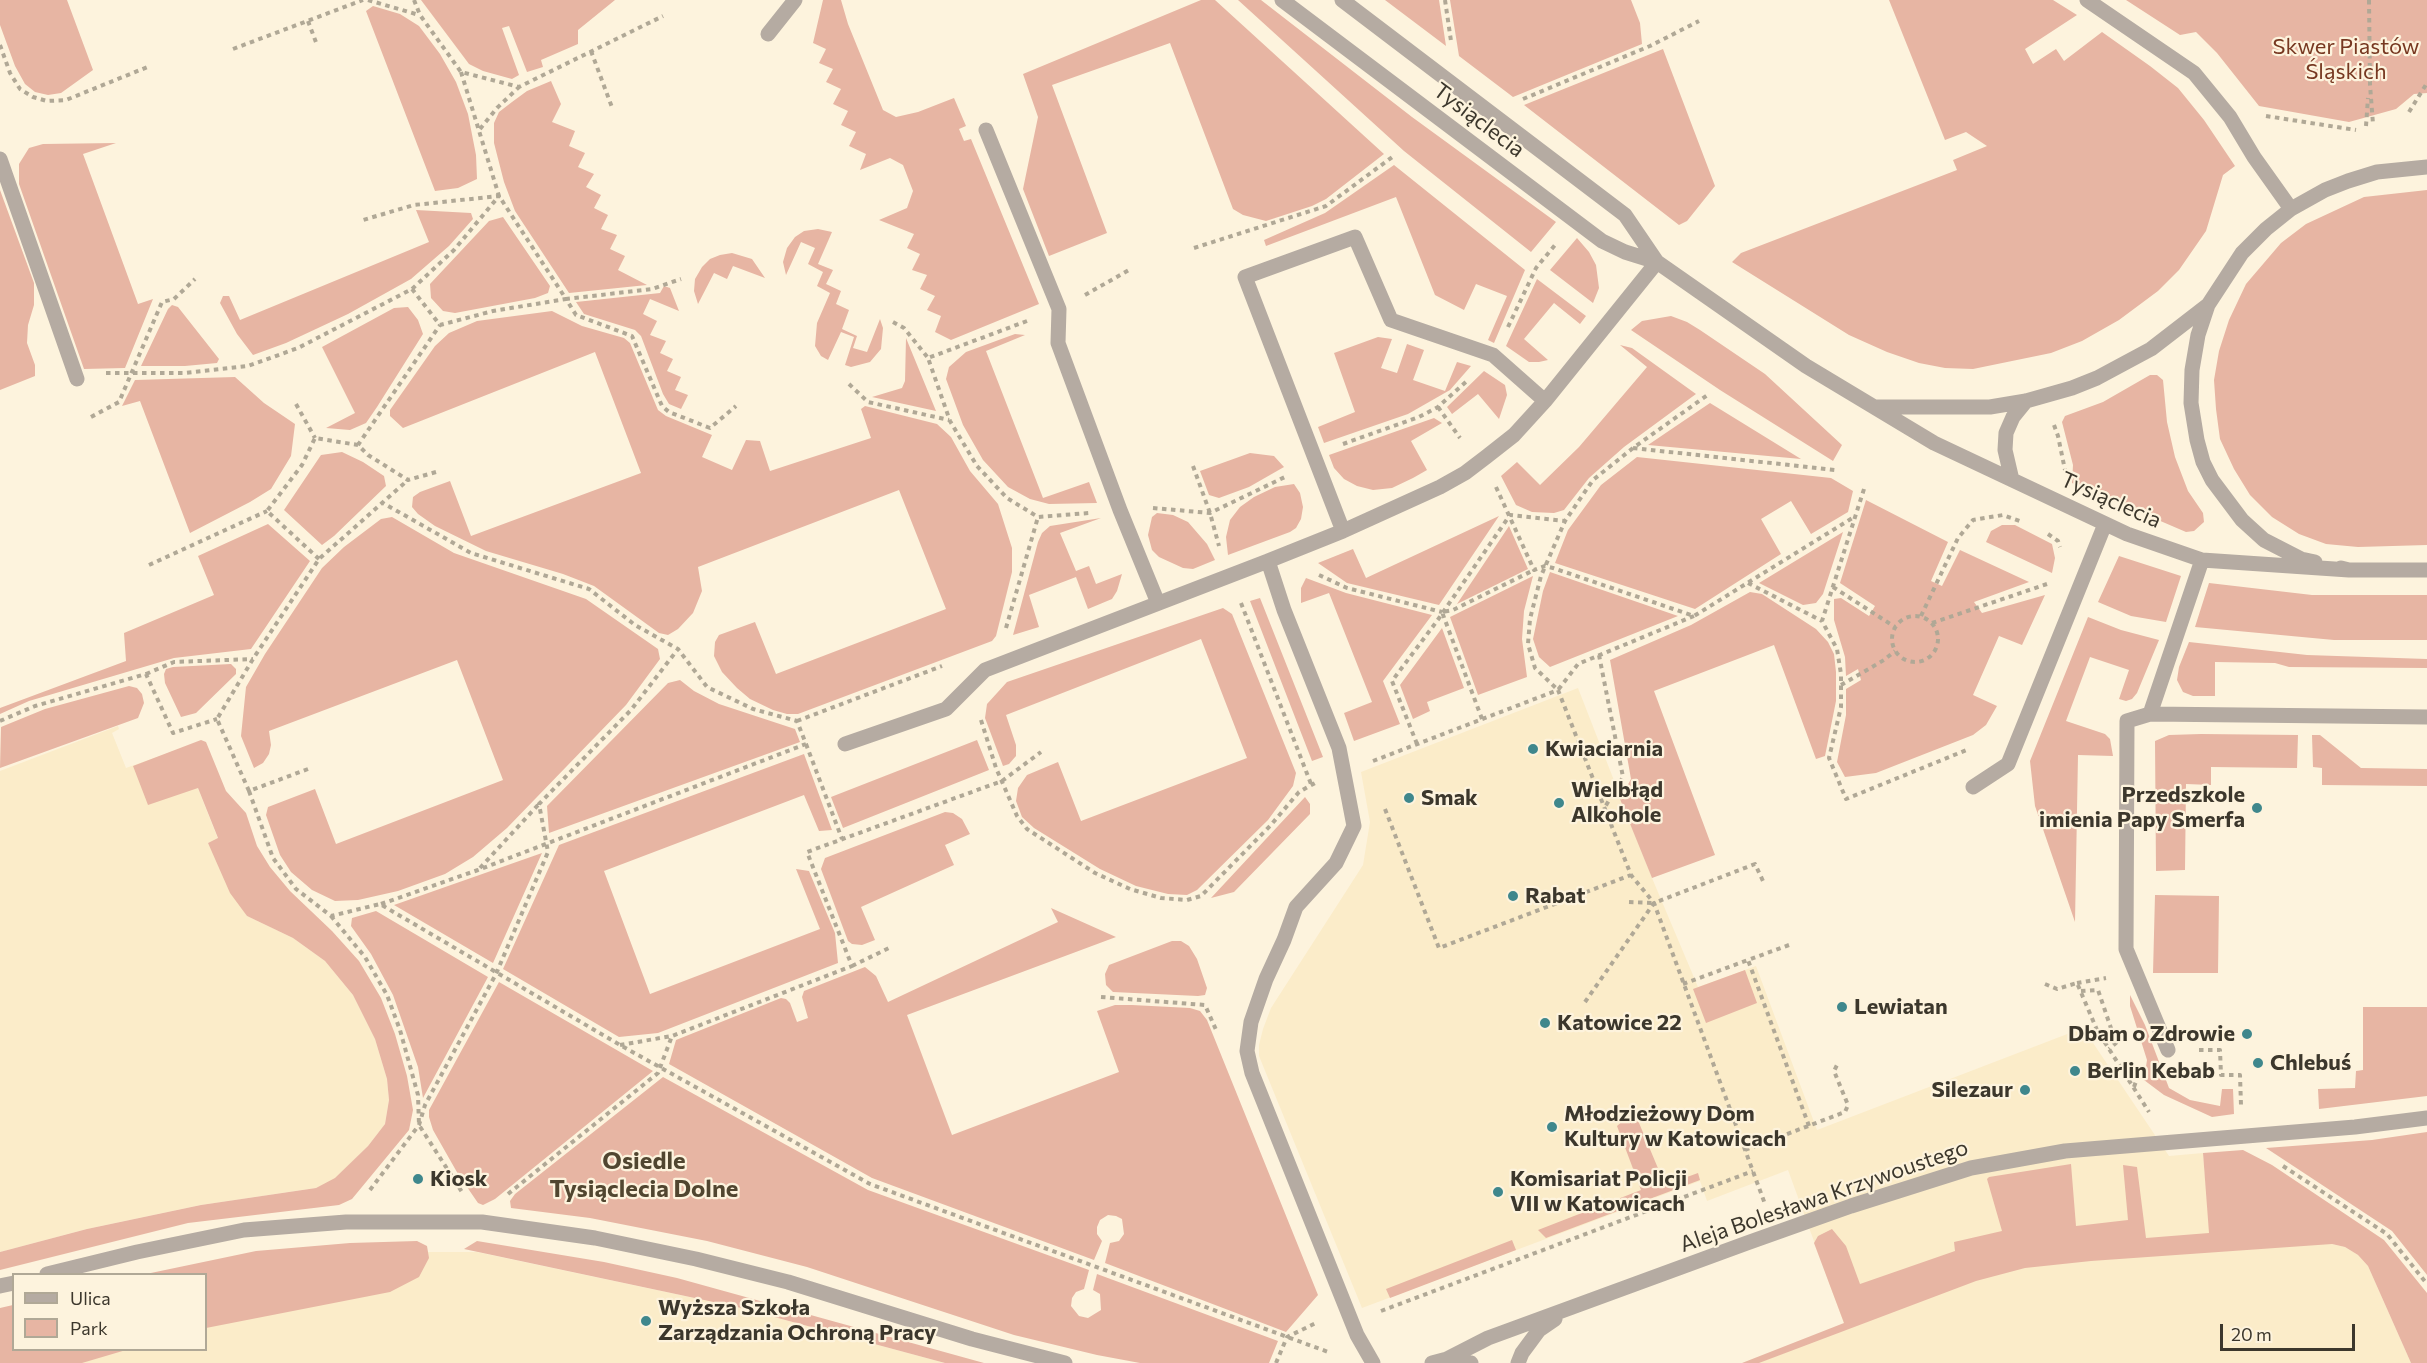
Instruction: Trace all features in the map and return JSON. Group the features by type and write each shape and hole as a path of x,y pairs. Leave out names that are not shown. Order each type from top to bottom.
{"street":[{"path":"768,34 795,0"},
{"name":"Tysiąclecia","path":"1282,0 1602,241 1624,252 1657,262 1806,366 1934,443 2127,534 2202,560 2349,570"},
{"name":"Tysiąclecia","path":"1342,0 1625,214 1657,262"},
{"path":"2087,0 2194,73 2230,117 2254,158 2291,209"},
{"path":"986,130 1059,309 1058,343 1120,510 1158,603"},
{"path":"0,159 77,379"},
{"path":"2427,167 2377,172 2348,180 2291,209 2266,229 2242,253 2208,305 2198,335 2192,370 2191,403 2197,440 2203,462 2212,480 2242,520 2264,540 2301,559 2349,570 2427,570"},
{"path":"1343,531 1245,277 1356,237 1391,320 1493,355 1545,401"},
{"path":"845,744 946,709 985,670 1343,531 1466,473 1514,435 1545,401 1657,262"},
{"path":"1873,407 1990,407 2026,401 2097,378 2151,349 2208,305"},
{"path":"2012,480 2005,450 2006,433 2013,417 2026,401"},
{"path":"1973,786 2008,764 2105,524"},
{"path":"2150,714 2202,560"},
{"path":"1268,561 1274,584 1339,748 1354,826 1336,863 1296,907 1251,1022 1247,1051 1252,1073 1351,1319 1373,1363"},
{"path":"2168,1050 2126,949 2127,721 2150,714 2427,717"},
{"name":"Aleja Bolesława Krzywoustego","path":"1439,1361 1488,1338 1776,1232 1971,1167 2065,1151 2355,1128 2427,1118"},
{"path":"55,1273 137,1252 244,1230 346,1221 482,1222 596,1238 696,1259 788,1282 972,1339 1065,1363"},
{"name":"Aleja Bolesława Krzywoustego","path":"1518,1363 1522,1353 1539,1330 1564,1311"},
{"path":"1439,1361 1471,1363"}],"path":[{"path":"233,49 363,0"},
{"path":"368,0 420,15"},
{"path":"414,0 420,15 461,72 499,196 576,315 632,336 662,406 669,412 710,428 736,406"},
{"path":"1445,0 1452,51"},
{"path":"2369,0 2373,124"},
{"path":"480,129 497,108 519,87 663,16"},
{"path":"308,21 317,45"},
{"path":"1519,101 1650,46 1699,21"},
{"path":"0,45 10,73 21,89 33,98 47,101 66,100 150,66"},
{"path":"591,51 613,110"},
{"path":"461,72 519,87"},
{"path":"2409,112 2427,83"},
{"path":"2366,126 2370,85"},
{"path":"2259,115 2356,130"},
{"path":"1194,248 1326,206 1395,155"},
{"path":"363,220 414,205 499,196"},
{"path":"77,379 86,374 185,372 248,366 298,348 412,290 454,250 499,196"},
{"path":"893,322 904,328 928,358 950,421 977,466 1007,498 1038,517 1160,507 1210,513 1289,475 1326,450 1419,417 1438,407 1493,355 1536,267 1561,238"},
{"path":"928,358 1059,309 1129,270"},
{"path":"91,417 118,402 162,302 174,299 195,279"},
{"path":"358,444 440,325 493,311 566,299 652,289 681,279"},
{"path":"412,290 440,325"},
{"path":"849,384 868,402 950,421"},
{"path":"1709,394 1633,448 1593,480 1565,521 1541,576 1530,619 1528,644 1535,668 1558,690 1578,664 1694,616 1854,517"},
{"path":"296,404 315,438"},
{"path":"1438,407 1466,447"},
{"path":"2051,419 2065,463 2064,479"},
{"path":"315,438 358,444 368,455 408,480"},
{"path":"149,565 267,511 302,465 315,438"},
{"path":"1633,448 1835,470"},
{"path":"1193,466 1210,513 1222,558 1311,784"},
{"path":"146,674 173,733 217,719 319,559 408,480 436,472"},
{"path":"1493,481 1534,570"},
{"path":"1822,621 1864,489"},
{"path":"383,503 471,553 589,589 635,625 678,649 707,687 753,709 798,721 948,664"},
{"path":"267,511 319,559"},
{"path":"1510,515 1565,521"},
{"path":"1417,744 1392,681 1437,621 1510,515"},
{"path":"1921,616 1958,538 1973,520 2003,515 2030,525"},
{"path":"1003,638 1038,517"},
{"path":"2039,529 2058,541 2061,550"},
{"path":"1310,571 1347,588 1442,612 1453,610 1545,566 1694,616"},
{"path":"1748,583 1822,621 1837,649 1841,707 1829,758 1846,800 1975,747"},
{"path":"1932,623 2047,583"},
{"path":"1833,587 1895,627"},
{"path":"1442,612 1482,719"},
{"path":"1921,616 1932,623 1936,630 1936,647 1925,660 1909,662 1895,651 1892,643 1895,627 1906,617 1921,616"},
{"path":"478,870 631,710 678,649"},
{"path":"1841,685 1895,651"},
{"path":"1599,655 1623,777 1605,807"},
{"path":"0,721 35,706 146,674 174,662 254,659"},
{"path":"217,719 249,791 273,858 296,889 331,916 365,957 387,995 400,1030 416,1087 419,1125 482,1222 510,1192 658,1073 662,1068 672,1036"},
{"path":"798,721 842,839"},
{"path":"331,916 380,904 478,870 806,744"},
{"path":"988,747 996,768"},
{"path":"852,966 807,852 1002,781 1041,752"},
{"path":"249,791 308,769"},
{"path":"346,1221 419,1125 425,1105 496,974 548,852 539,804"},
{"path":"1384,807 1439,948 1631,875"},
{"path":"1629,902 1654,903 1755,864 1762,881"},
{"path":"1585,1002 1654,903"},
{"path":"380,904 620,1045 870,1184 1337,1355"},
{"path":"1683,984 1789,945"},
{"path":"620,1045 672,1036 852,966 891,947"},
{"path":"1748,960 1809,1126"},
{"path":"2045,984 2056,989 2113,977"},
{"path":"2077,983 2097,1030 2168,1142"},
{"path":"1686,990 1776,1232"},
{"path":"2081,991 2098,990 2116,1043 2109,1049"},
{"path":"1101,997 1205,1005 1219,1038"},
{"path":"2168,1050 2220,1050 2221,1075 2240,1075 2240,1136 2387,1234 2427,1284"},
{"path":"2134,1087 2141,1066 2139,1058"},
{"path":"1745,1150 1845,1112 1848,1105 1834,1071 1838,1065"},
{"path":"1276,1363 1287,1337 1338,1313 1351,1319 1404,1303 1753,1171"}],"shaded area":[{"path":"1578,688 1652,878 1698,987 1756,966 1817,1130 2083,1028 2169,1156 2203,1153 2210,1233 2214,1252 2312,1244 2332,1244 2345,1247 2358,1255 2368,1266 2411,1363 1758,1363 1846,1329 1788,1170 1707,1201 1700,1181 1362,1308 1259,1056 1263,1029 1271,1008 1363,865 1370,822 1361,772"},
{"path":"118,726 119,729 112,733 126,768 182,748 218,839 208,843 247,916 293,938 325,961 353,995 375,1039 387,1079 389,1100 385,1124 368,1146 335,1179 316,1188 201,1205 87,1229 0,1252 0,771"},
{"path":"373,1252 477,1252 737,1307 945,1363 0,1363 0,1318 12,1345 12,1351 207,1351 207,1274"}],"green space":[{"path":"0,0 67,0 93,70 61,93 48,95 35,92 25,84 15,66 0,25"},
{"path":"421,0 615,0 578,30 578,44 541,60 543,67 527,72 509,26 502,28 519,75 512,79 483,71 469,64"},
{"path":"823,0 841,0 848,24 883,110 896,117 918,112 954,98 966,126 959,129 964,141 971,139 1039,304 951,340 935,332 941,316 927,310 935,296 920,289 927,275 912,270 920,254 907,248 914,234 879,220 907,208 913,191 903,165 890,158 860,170 866,154 849,146 856,132 841,125 848,111 833,104 841,89 826,82 833,69 819,63 826,49 813,43"},
{"path":"1201,0 1215,0 1384,154 1326,199 1312,206 1266,221 1243,215 1233,209 1170,43 1052,85 1107,233 1049,256 1023,189 1038,117 1023,74"},
{"path":"1238,0 1261,0 1412,117 1556,222 1531,252 1404,151"},
{"path":"1385,0 1439,0 1446,46"},
{"path":"1450,0 1631,0 1640,23 1642,44 1513,97 1459,56"},
{"path":"1889,0 2053,0 2077,15 2025,49 2033,64 2056,49 2064,61 2102,32 2178,88 2204,120 2235,166 2223,175 2206,231 2179,270 2158,291 2119,320 2082,341 2051,353 1973,369 1945,368 1919,363 1887,352 1849,335 1732,262 1741,253 1957,170 1953,160 1987,146 1966,132 1945,140"},
{"name":"Skwer Piastów Śląskich","path":"2126,0 2427,0 2427,93 2414,94 2396,109 2349,122 2259,106 2217,53 2196,32 2180,35"},
{"path":"373,6 400,14 419,26 440,54 456,82 468,114 476,155 477,179 458,188 435,191 366,11"},
{"path":"1663,49 1715,186 1687,221 1679,225 1524,105"},
{"path":"551,81 561,104 552,122 575,131 569,146 585,153 578,167 594,174 586,187 601,195 594,208 608,215 601,229 617,235 610,249 625,256 618,270 647,285 569,293 515,211 504,182 494,143 494,123 499,112 512,102 527,91"},
{"path":"116,143 83,154 138,304 153,299 125,368 84,369 19,184 19,164 29,148 43,144"},
{"path":"1394,165 1525,270 1494,343 1488,340 1507,296 1476,284 1464,310 1435,295 1396,197 1266,246 1264,240 1325,213"},
{"path":"0,190 34,283 34,305 28,325 27,343 35,365 35,376 0,390"},
{"path":"2427,190 2427,545 2358,547 2326,544 2299,534 2272,517 2250,495 2234,469 2220,439 2216,409 2214,380 2219,351 2229,320 2246,284 2281,243 2306,224 2364,197"},
{"path":"416,210 471,213 473,219 449,246 411,279 348,314 286,343 253,355 237,334 220,303 223,296 229,296 240,320 429,242"},
{"path":"503,217 550,286 548,293 535,298 455,313 443,311 431,298 430,284 489,221"},
{"path":"818,229 832,232 818,264 833,270 826,284 841,291 836,304 849,310 842,329 857,336 853,348 867,352 880,319 883,328 881,349 870,362 851,367 845,365 854,337 841,332 828,360 821,356 815,346 817,323 830,293 817,286 823,272 808,264 815,248 801,242 786,275 783,262 787,248 795,237 804,231"},
{"path":"1577,238 1596,265 1599,288 1593,303 1550,270"},
{"path":"732,253 752,259 765,278 733,266 727,279 714,273 698,304 694,291 695,279 702,267 710,259"},
{"path":"1537,279 1586,316 1580,324 1554,303 1524,339 1548,360 1529,362 1506,346"},
{"path":"664,286 670,288 679,311 650,299 643,314 657,321 650,335 666,341 660,353 673,359 667,371 681,377 675,390 688,395 681,409 669,404 663,394 641,336 635,330 584,314 576,302 660,293"},
{"path":"172,305 178,307 219,359 217,363 141,366"},
{"path":"408,307 418,320 423,334 377,407 366,423 350,430 326,428 355,413 322,347 394,308"},
{"path":"552,311 582,326 624,338 630,343 658,410 666,416 712,435 702,457 732,470 746,440 760,441 770,471 871,438 861,409 865,406 937,424 951,437 970,471 998,504 1012,548 1012,572 996,636 992,641 798,714 773,710 750,699 722,672 714,656 715,642 719,635 755,622 776,674 946,609 899,490 698,567 702,591 693,613 678,629 668,635 659,633 594,586 563,574 486,551 435,526 418,514 412,507 413,497 420,492 450,481 471,536 641,473 595,352 403,428 390,416 390,410 435,346 449,333 477,321"},
{"path":"1671,316 1700,330 1765,374 1842,445 1833,461 1720,390 1631,330 1642,321"},
{"path":"1015,334 1025,335 986,351 1043,498 1089,482 1097,503 1049,504 1030,499 1008,487 983,460 963,425 946,379 949,367 966,352"},
{"path":"1378,337 1392,339 1381,368 1397,373 1407,344 1424,350 1413,380 1445,391 1457,362 1471,366 1450,390 1408,414 1324,443 1318,427 1355,412 1334,353"},
{"path":"906,338 936,411 872,397 902,388 905,381"},
{"path":"1620,345 1632,348 1696,394 1624,447 1589,478 1564,510 1554,513 1532,512 1516,505 1501,476 1517,462 1540,485 1579,447 1647,367"},
{"path":"1484,371 1505,385 1507,395 1499,419 1478,394 1452,414 1447,407"},
{"path":"2150,375 2157,375 2163,380 2167,422 2175,457 2188,491 2203,513 2204,522 2194,531 2186,532 2072,483 2073,465 2062,422 2065,416 2103,402"},
{"path":"235,377 264,403 295,424 291,456 271,489 190,533 140,401 122,406 135,380"},
{"path":"1710,403 1801,459 1648,445"},
{"path":"1434,418 1442,423 1411,441 1427,470 1413,478 1392,488 1373,490 1357,486 1344,479 1334,468 1329,455"},
{"path":"342,452 384,476 386,486 322,545 284,510 321,455"},
{"path":"1250,453 1274,456 1284,467 1249,487 1219,498 1209,495 1200,471"},
{"path":"1637,457 1831,478 1853,491 1848,512 1811,534 1791,501 1761,519 1781,554 1695,609 1555,563 1568,530 1601,485"},
{"path":"1294,484 1300,493 1303,507 1301,519 1296,528 1228,555 1226,537 1230,520 1240,507 1275,487"},
{"path":"1866,500 1948,542 1931,581 1942,586 1960,550 2029,582 1974,602 1982,613 2045,595 2022,645 1999,636 1973,695 1997,706 1986,725 1973,735 1876,773 1845,777 1837,762 1846,715 1846,689 1861,680 1858,669 1846,676 1845,657 1834,620 1834,599 1841,598 1869,616 1875,606 1840,583"},
{"path":"1157,513 1173,515 1188,522 1207,544 1215,560 1193,569 1183,568 1159,557 1152,550 1148,535 1152,517"},
{"path":"1499,516 1439,605 1347,583 1318,563 1353,549 1366,578"},
{"path":"392,517 454,553 586,599 658,649 660,659 626,705 507,828 473,857 445,874 398,891 358,900 335,901 312,890 291,872 280,855 266,815 268,807 315,789 336,844 503,780 457,660 269,731 271,745 269,754 263,763 254,768 241,736 246,687 322,568 344,547 381,519"},
{"path":"1101,518 1060,533 1076,571 1089,566 1096,584 1122,574 1112,599 1088,609 1076,577 1029,595 1039,627 1013,635 1042,533 1050,526"},
{"path":"268,524 310,561 251,649 174,658 29,701 0,714 0,708 126,661 124,633 214,595 198,556"},
{"path":"2002,525 2015,525 2052,544 2055,558 2052,573 1986,542 1991,531"},
{"path":"1509,526 1528,569 1457,604"},
{"path":"1843,532 1823,594 1816,603 1803,605 1759,583"},
{"path":"2119,556 2181,576 2166,622 2131,616 2098,602"},
{"path":"1550,572 1678,616 1550,667 1539,657 1533,639 1543,591"},
{"path":"1533,576 1524,611 1522,639 1527,677 1478,695 1450,617"},
{"path":"1306,578 1346,593 1432,615 1383,681 1400,724 1354,741 1344,713 1372,702 1329,593 1301,603 1301,588"},
{"path":"2209,583 2312,595 2427,595 2427,640 2334,640 2195,627"},
{"path":"1750,592 1762,594 1816,629 1828,642 1834,654 1836,701 1825,756 1816,759 1774,645 1654,691 1715,855 1652,878 1620,799 1631,779 1610,660 1691,625"},
{"path":"1260,598 1323,757 1312,761 1250,601"},
{"path":"1223,608 1232,614 1296,773 1293,786 1268,820 1197,890 1187,895 1168,894 1136,886 1100,869 1034,828 1022,817 1016,801 1018,788 1027,775 1058,762 1081,821 1247,758 1201,639 1006,715 1016,745 1016,756 1009,764 1003,766 985,718 987,704 1007,682"},
{"path":"2088,617 2121,630 2159,640 2137,693 2132,699 2126,701 2119,699 2129,670 2090,657 2066,721 2105,734 2110,739 2113,756 2078,755 2075,922 2035,806 2030,761"},
{"path":"1442,628 1464,688 1427,702 1430,711 1413,719 1400,685"},
{"path":"2189,642 2307,655 2427,659 2427,668 2289,667 2275,663 2215,662 2215,696 2193,696 2183,692 2177,680 2179,667"},
{"path":"231,664 236,669 236,674 196,713 181,717 165,683 166,669"},
{"path":"680,680 694,691 719,704 795,729 800,742 549,833 547,806 668,683"},
{"path":"129,686 137,688 142,694 144,703 138,718 0,768 1,727 45,709"},
{"path":"2169,735 2298,735 2297,768 2211,767 2211,785 2186,784 2185,870 2156,871 2155,741"},
{"path":"2312,735 2320,735 2361,768 2427,769 2427,786 2322,785 2322,768 2313,767"},
{"path":"201,740 206,742 226,791 246,813 257,846 270,867 290,891 332,931 359,961 381,998 395,1034 407,1076 413,1110 409,1130 352,1199 339,1205 188,1223 0,1270 0,1252 87,1229 201,1205 316,1188 335,1178 368,1146 385,1124 389,1100 387,1079 375,1039 353,995 325,961 293,938 247,916 230,893 208,843 218,838 198,788 148,805 133,766"},
{"path":"977,740 989,770 843,828 831,797"},
{"path":"804,754 832,830 819,831 804,795 604,871 650,994 820,929 796,869 809,871 835,933 838,963 658,1033 619,1037 503,969 559,845"},
{"path":"1305,797 1310,804 1310,814 1234,892 1211,898"},
{"path":"945,812 953,813 962,819 970,834 945,845 954,865 861,907 875,940 862,945 852,944 848,941 821,869 825,858"},
{"path":"542,853 493,963 394,905"},
{"path":"2155,895 2219,896 2218,973 2153,973"},
{"path":"1051,908 1116,937 907,1015 952,1135 1119,1072 1097,1011 1115,1005 1132,1005 1190,1008 1200,1011 1207,1020 1318,1295 1286,1332 1105,1263 1110,1243 1119,1241 1124,1234 1122,1219 1116,1216 1108,1215 1100,1220 1097,1234 1102,1241 1094,1260 872,1178 669,1064 676,1040 781,998 790,1003 797,1022 808,1018 802,997 804,991 865,967 876,976 888,1002 1058,922"},
{"path":"376,911 488,977 423,1098 418,1067 393,995 371,954 351,926 352,918"},
{"path":"1172,941 1181,941 1189,946 1197,959 1207,988 1205,995 1113,992 1106,985 1105,974 1109,965"},
{"path":"1745,970 1757,1003 1706,1023 1693,989"},
{"path":"499,982 653,1071 495,1199 483,1205 478,1203 458,1174 433,1130 429,1110"},
{"path":"2130,995 2145,1025 2169,1088 2190,1100 2220,1106 2222,1089 2233,1089 2234,1114 2212,1117 2164,1095 2144,1080 2147,1060 2130,1006"},
{"path":"2363,1007 2427,1007 2427,1096 2319,1109 2318,1089 2355,1088 2356,1071 2363,1070"},
{"path":"663,1077 868,1190 1089,1270 1084,1289 1076,1292 1072,1298 1071,1306 1079,1316 1088,1318 1101,1310 1100,1294 1093,1290 1097,1274 1278,1341 1269,1363 1140,1363 1097,1355 1014,1335 807,1267 707,1241 590,1218 511,1208 510,1201 515,1194"},
{"path":"1634,1111 1665,1185 1698,1173 1700,1180 1546,1238 1538,1230 1641,1190 1617,1126"},
{"path":"2427,1132 2427,1275 2392,1231 2266,1148 2372,1140"},
{"path":"2243,1150 2272,1165 2384,1240 2427,1293 2427,1363 2411,1363 2368,1266 2358,1255 2345,1247 2332,1244 2091,1261 2025,1268 1976,1281 1759,1363 1742,1363 1844,1323 1814,1243 1818,1236 1832,1229 1846,1246 1860,1284 1955,1251 1954,1242 2002,1231 1987,1179 1989,1177 2071,1164 2076,1226 2128,1220 2123,1165 2137,1167 2146,1238 2209,1233 2203,1153"},
{"path":"1512,1240 1516,1250 1390,1298 1386,1289"},
{"path":"417,1241 427,1246 429,1258 419,1277 390,1292 207,1328 207,1273 151,1273 256,1251 350,1243"},
{"path":"477,1241 604,1262 677,1278 984,1363 945,1363 737,1307 464,1249"},
{"path":"12,1305 12,1351 123,1351 82,1363 0,1363 0,1308"}],"place":[{"name":"Kwiaciarnia","path":"1533,749"},
{"name":"Smak","path":"1409,798"},
{"name":"Wielbłąd Alkohole","path":"1559,803"},
{"name":"Przedszkole imienia Papy Smerfa","path":"2257,808"},
{"name":"Rabat","path":"1513,896"},
{"name":"Lewiatan","path":"1842,1007"},
{"name":"Katowice 22","path":"1545,1023"},
{"name":"Dbam o Zdrowie","path":"2247,1034"},
{"name":"Chlebuś","path":"2258,1063"},
{"name":"Berlin Kebab","path":"2075,1071"},
{"name":"Silezaur","path":"2025,1090"},
{"name":"Młodzieżowy Dom Kultury w Katowicach","path":"1552,1127"},
{"name":"Kiosk","path":"418,1179"},
{"name":"Komisariat Policji VII w Katowicach","path":"1498,1192"},
{"name":"Wyższa Szkoła Zarządzania Ochroną Pracy","path":"646,1321"}],"district":[{"name":"Osiedle Tysiąclecia Dolne","path":"644,1175"}]}
